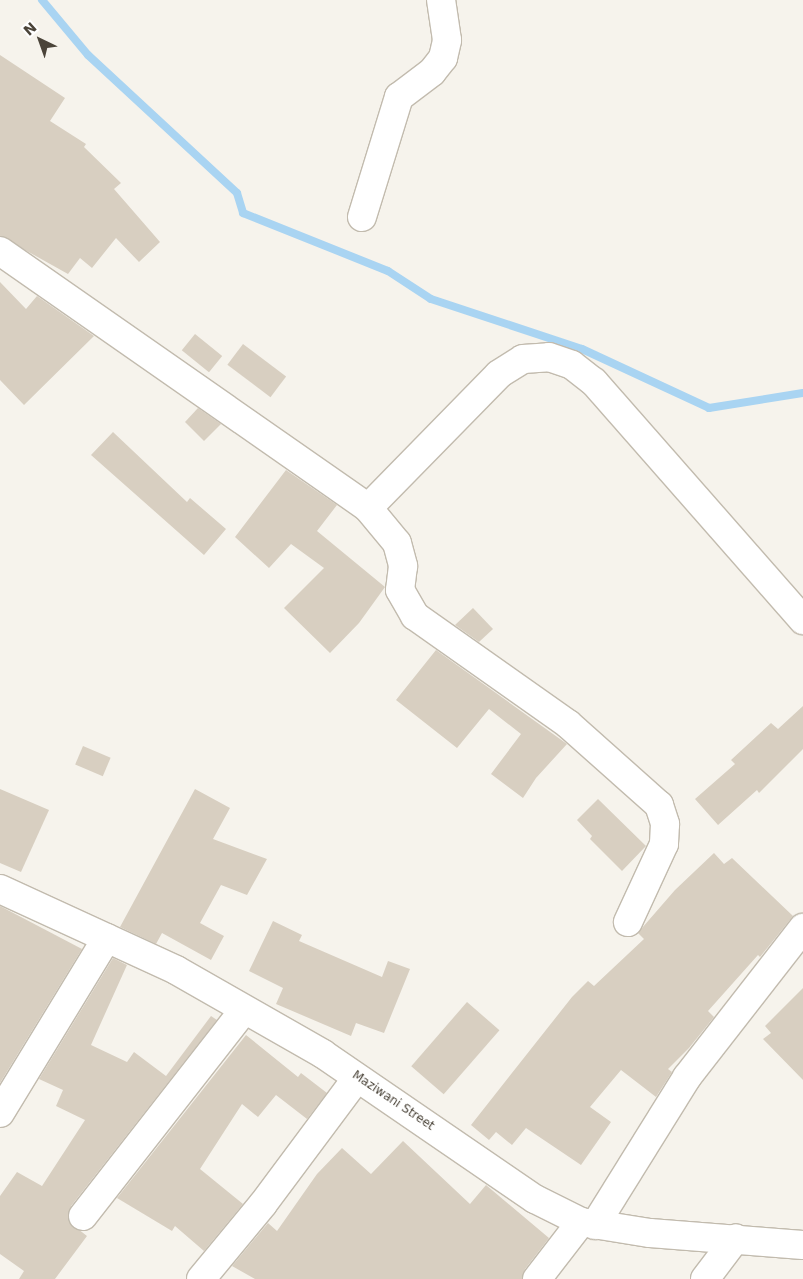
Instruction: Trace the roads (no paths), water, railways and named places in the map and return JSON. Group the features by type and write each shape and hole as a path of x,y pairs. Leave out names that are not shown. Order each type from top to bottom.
{"street":[{"path":"362,217 399,97 432,72 443,58 446,40 442,0"},
{"path":"0,251 368,508 397,544 403,566 400,590 415,616 568,724 659,805 665,824 664,844 628,922"},
{"path":"368,508 500,374 523,358 549,357 572,365 594,382 803,620"},
{"name":"Maziwani Street","path":"0,889 176,970 357,1078 535,1200 588,1224 650,1233 736,1238 803,1245"},
{"path":"537,1279 588,1224 687,1077 803,928"},
{"path":"0,1113 107,938"},
{"path":"83,1216 244,1010"},
{"path":"201,1279 263,1204 357,1078"},
{"path":"705,1279 736,1238"}],"waterway":[{"path":"42,0 88,55 237,193 243,213 388,271 431,299 582,349 709,408 803,393"}]}
